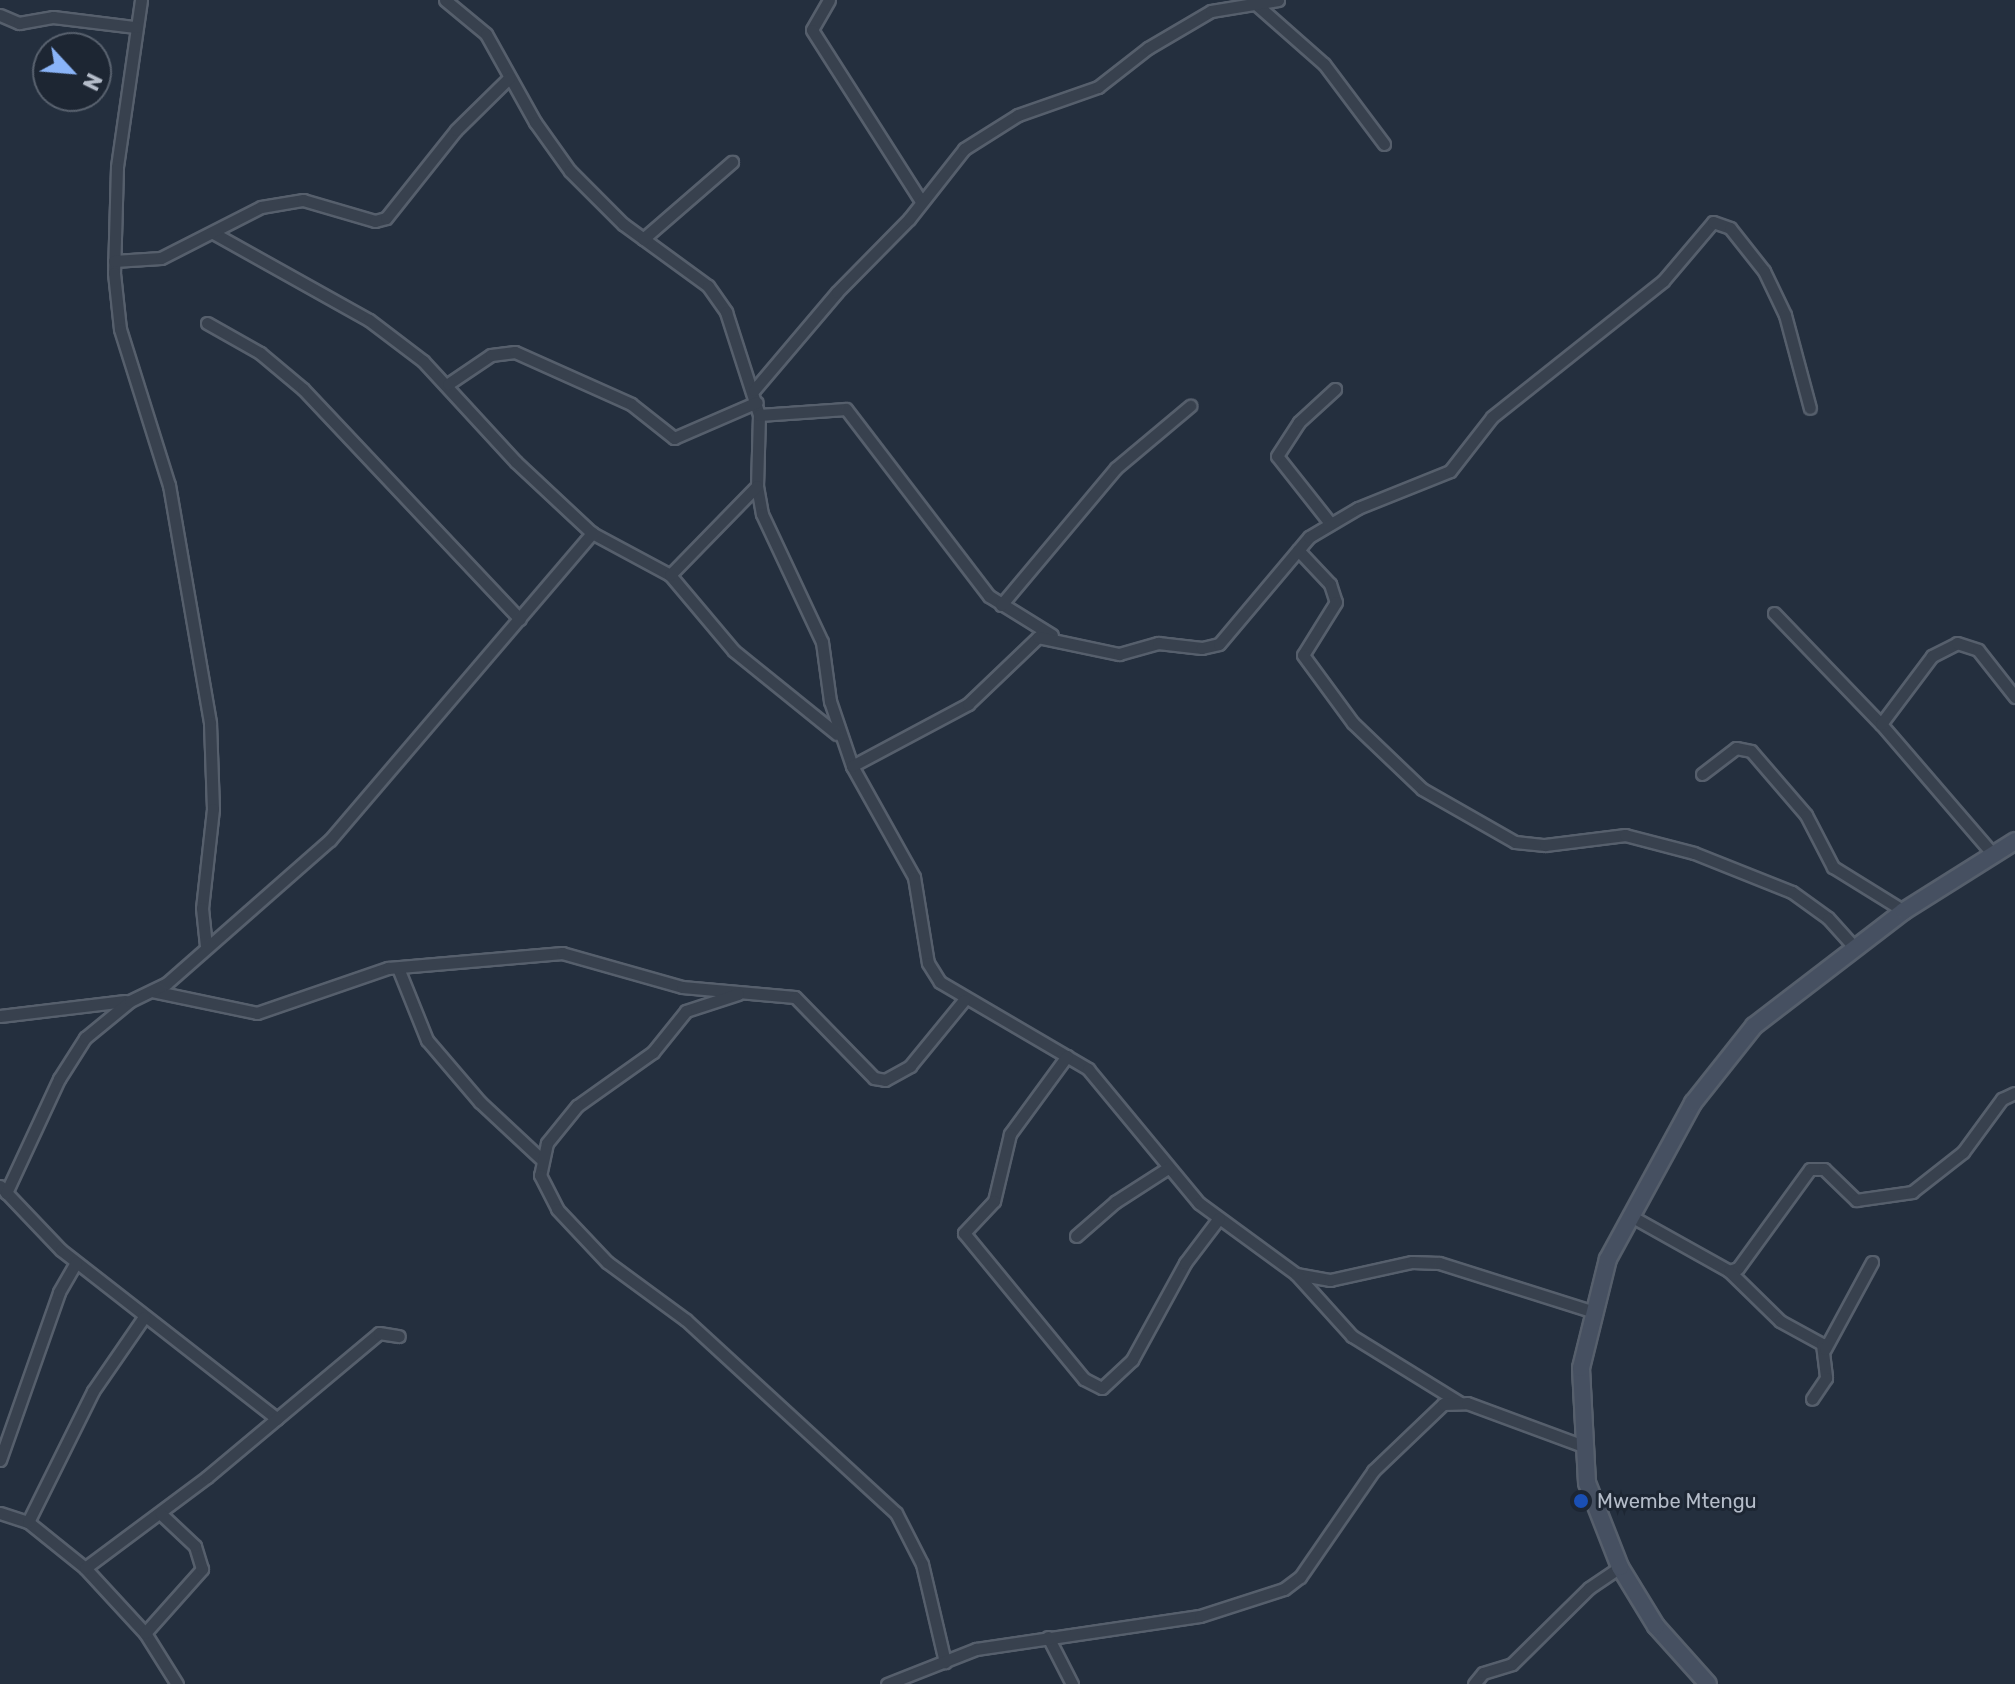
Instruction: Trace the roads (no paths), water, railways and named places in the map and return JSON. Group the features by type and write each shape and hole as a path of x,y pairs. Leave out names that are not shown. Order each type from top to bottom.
{"main road":[{"path":"1708,1684 1656,1626 1620,1567 1599,1521 1583,1446 1581,1368 1591,1311 1629,1215 1720,1064 1754,1026 1904,911 2015,841"}],"street":[{"path":"141,0 117,167 114,261 120,329 169,485 210,723 213,809 202,908 206,947"},
{"path":"445,0 486,34 509,78 570,171 643,239 716,296 733,327 759,415 757,486 765,523 822,642 840,737 852,766 914,877 928,963 940,982 964,1000 1067,1056 1104,1083 1168,1168 1219,1218 1296,1274 1352,1336 1459,1402 1583,1446"},
{"path":"829,0 812,30 921,201"},
{"path":"448,384 491,355 515,352 631,404 674,438 755,396 921,201 978,139 1018,115 1098,87 1211,11 1278,0"},
{"path":"1256,4 1324,64 1384,144"},
{"path":"0,15 19,23 53,17 135,27"},
{"path":"114,261 161,258 215,234 261,207 303,200 361,218 386,218 456,130 509,78"},
{"path":"643,239 732,162"},
{"path":"759,415 835,406 853,414 1001,605 1052,636 1108,653 1158,643 1209,648 1227,638 1298,550 1330,523 1450,471 1492,417 1663,281 1718,221 1730,228 1764,271 1785,315 1810,408"},
{"path":"215,234 369,320 448,384 516,462 592,533 670,575 734,651 840,737"},
{"path":"207,323 260,353 303,389 520,619"},
{"path":"1330,523 1277,456 1299,422 1335,389"},
{"path":"1001,605 1116,468 1190,406"},
{"path":"670,575 757,486"},
{"path":"0,1016 130,1001 152,991 206,947 330,840 520,619 549,577 592,533"},
{"path":"1298,550 1330,584 1336,602 1303,655 1353,723 1422,789 1515,842 1545,845 1625,835 1694,853 1792,892 1828,918 1854,947"},
{"path":"1774,613 1881,724 1993,854"},
{"path":"852,766 949,718 982,692 1027,643 1052,636"},
{"path":"1881,724 1932,656 1957,643 1978,650 2015,697"},
{"path":"1702,774 1736,748 1751,751 1806,815 1833,867 1904,911"},
{"path":"152,991 257,1013 354,976 398,968 551,952 609,963 670,984 799,999 874,1078 885,1080 910,1066 964,1000"},
{"path":"398,968 427,1040 480,1102 540,1158"},
{"path":"738,994 686,1011 648,1056 577,1106 540,1158 540,1175 557,1209 607,1262 686,1320 896,1513 922,1564 945,1662"},
{"path":"130,1001 75,1052 3,1189 76,1262 120,1291 144,1317 277,1419"},
{"path":"1067,1056 1010,1134 994,1201 964,1233 1084,1379 1102,1388 1132,1360 1185,1263 1219,1218"},
{"path":"1729,1271 1744,1265 1810,1169 1824,1169 1856,1200 1912,1192 1963,1152 2002,1099 2015,1093"},
{"path":"1076,1236 1115,1202 1168,1168"},
{"path":"1629,1215 1729,1271 1780,1321 1818,1340 1825,1349"},
{"path":"0,1460 59,1292 76,1262"},
{"path":"1296,1274 1330,1280 1412,1262 1439,1263 1591,1311"},
{"path":"1812,1399 1826,1378 1825,1349 1872,1262"},
{"path":"28,1522 93,1391 144,1317"},
{"path":"85,1568 161,1514 381,1331 399,1336"},
{"path":"887,1684 901,1682 976,1649 1200,1616 1284,1589 1300,1577 1373,1471 1438,1407 1459,1402"},
{"path":"0,1513 28,1522 85,1568 145,1633 177,1684"},
{"path":"145,1633 202,1569 195,1546 161,1514"},
{"path":"1474,1684 1483,1673 1512,1664 1557,1617 1620,1567"},
{"path":"1048,1637 1072,1684"}],"place":[{"name":"Mwembe Mtengu","path":"1581,1501"}]}
